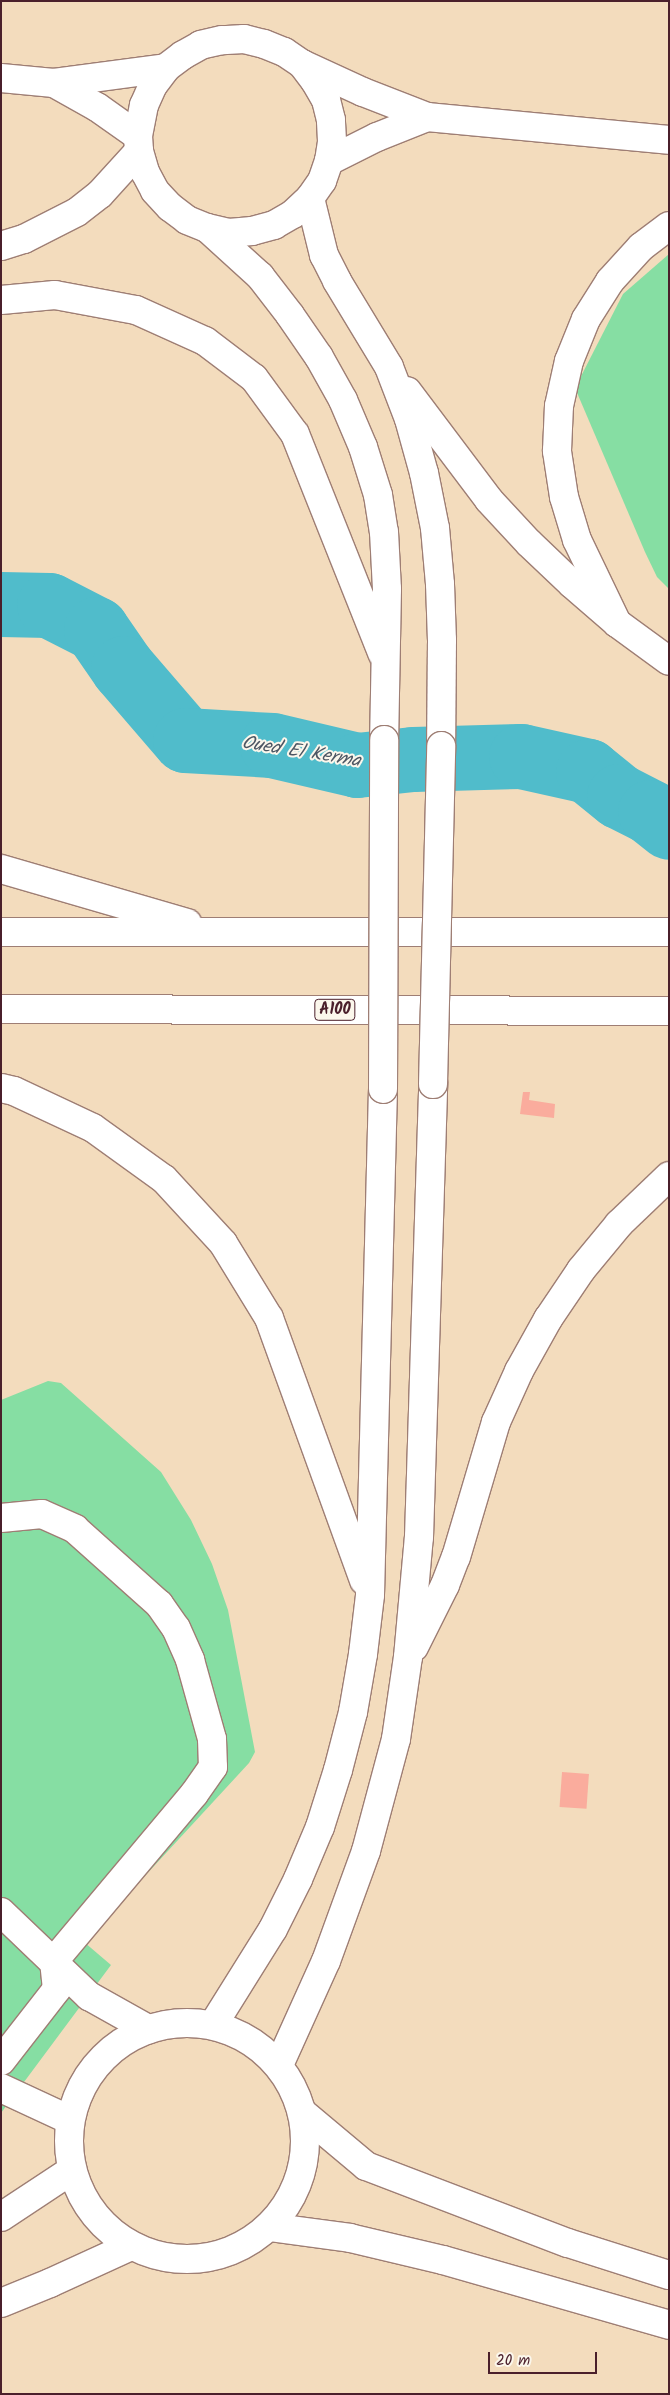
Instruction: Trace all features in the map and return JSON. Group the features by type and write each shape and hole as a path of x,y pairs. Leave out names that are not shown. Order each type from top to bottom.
{"main road":[{"path":"302,64 326,100 331,120 332,141 329,161 322,181 310,198 293,214 274,225 252,232 229,232 207,228 187,220 170,207 152,185 139,144 144,104 153,85 166,68 182,55 201,46 222,40 244,40 264,44 284,52 302,64 394,105 427,117 669,140"},
{"path":"1,78 54,83 166,68"},
{"path":"54,83 98,107 139,144"},
{"path":"329,161 377,137 427,117"},
{"path":"1,246 51,227 77,212 100,194 139,144"},
{"path":"310,198 324,255 337,281 389,368 489,500 572,584 617,623 669,661"},
{"path":"617,623 577,540 564,497 557,451 559,406 569,362 586,319 610,281 641,247 669,226"},
{"path":"207,228 260,276 319,356 343,400 363,447 378,495 384,532 387,589 387,668 384,740 383,1089 370,1595 363,1654 353,1712 338,1770 320,1827 298,1879 273,1929 213,2025"},
{"path":"1,300 55,295 136,310 205,341 254,378 295,434 387,668"},
{"path":"279,2065 326,1961 366,1851 396,1738 408,1657 419,1537 433,1084 442,640 435,528 424,474 408,420 389,368"},
{"path":"1,869 214,932"},
{"path":"1,932 669,932"},
{"name":"A100","path":"1,1009 669,1011"},
{"path":"1,1088 14,1091 93,1128 164,1180 223,1243 268,1318 370,1595"},
{"path":"408,1657 429,1622 456,1557 496,1422 519,1371 548,1319 581,1270 619,1224 669,1176"},
{"path":"1,1518 42,1514 76,1529 159,1604 176,1628 190,1660 212,1739 213,1767 194,1794 54,1961 57,1989 1,2061"},
{"path":"1,1912 89,1996 148,2029"},
{"path":"180,2022 213,2025 232,2030 249,2039 279,2065 294,2088 304,2114 306,2138 305,2163 297,2186 286,2208 269,2227 250,2242 204,2259 179,2259 154,2255 131,2246 111,2232 94,2214 80,2193 72,2170 68,2144 70,2120 77,2096 89,2074 106,2054 125,2039 148,2029 180,2022"},
{"path":"1,2088 70,2120"},
{"path":"304,2114 366,2166 568,2243 669,2275"},
{"path":"1,2216 72,2170"},
{"path":"269,2227 350,2238 444,2260 669,2325"},
{"path":"1,2303 131,2246"}],"green space":[{"path":"669,254 669,589 657,577 645,552 575,388 623,294"},
{"path":"48,1381 61,1383 161,1472 191,1520 212,1564 228,1610 255,1752 249,1763 84,1942 111,1965 1,2113 1,1400"}],"building":[{"path":"523,1092 530,1092 529,1100 555,1104 554,1118 520,1114"},
{"path":"562,1772 589,1774 586,1809 560,1807"}],"waterway":[{"name":"Oued El Kerma","path":"1,604 49,605 96,629 123,668 185,740 272,745 357,765 413,759 521,756 588,771 619,796 650,812 669,827"}]}
